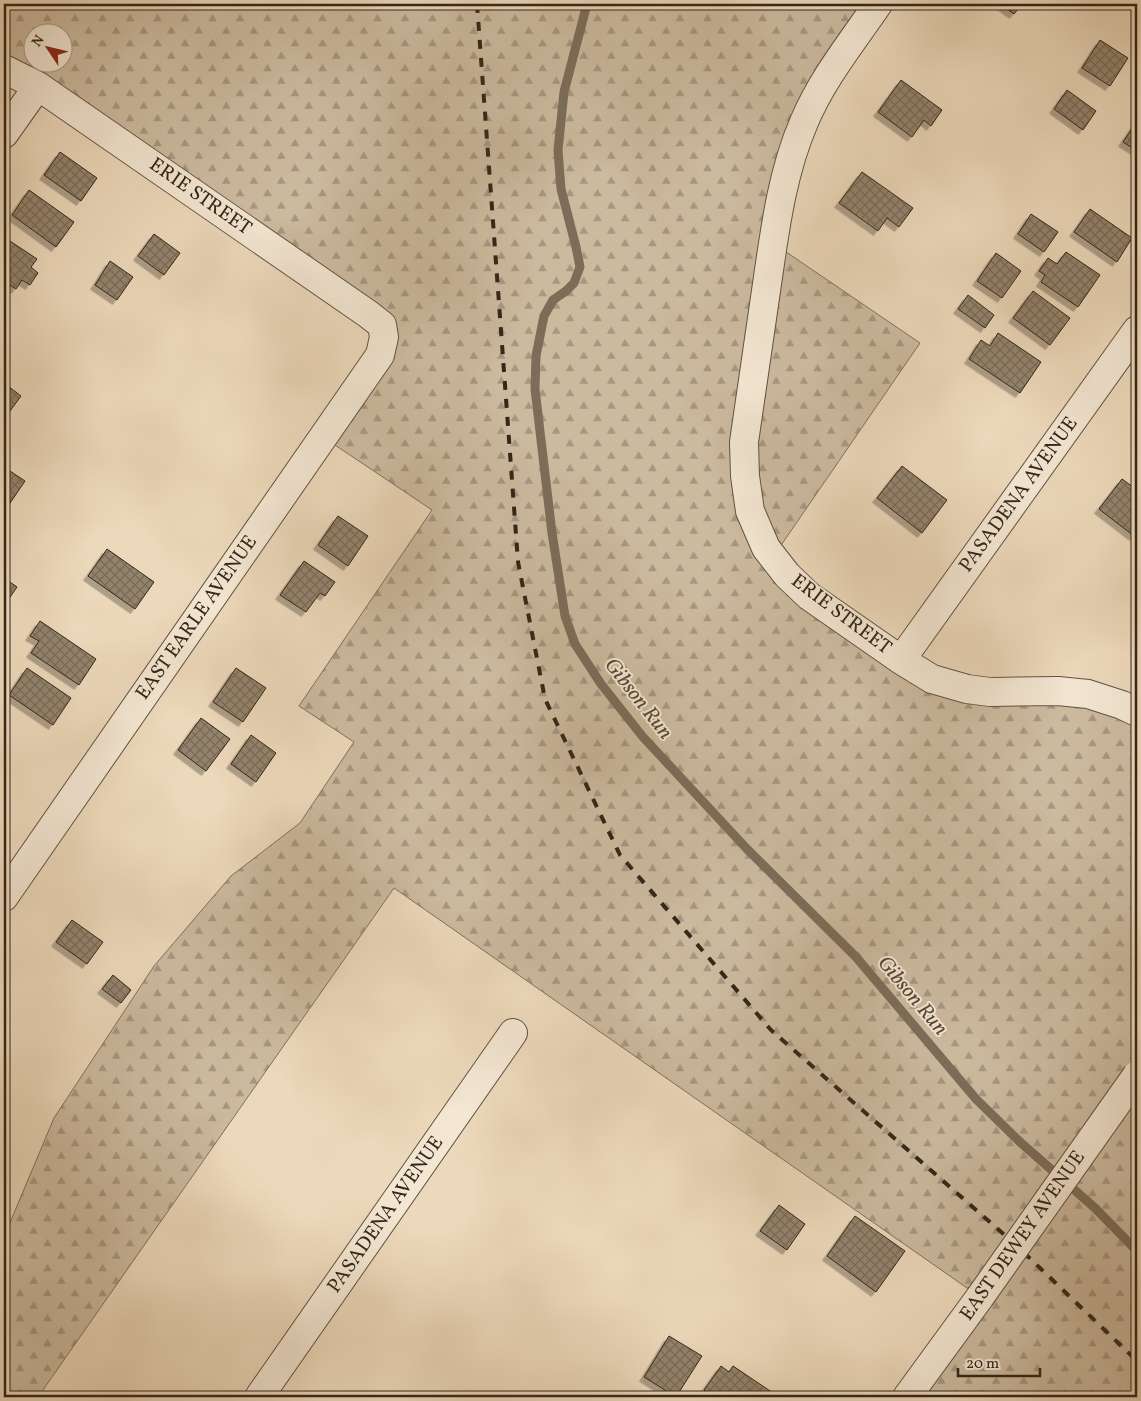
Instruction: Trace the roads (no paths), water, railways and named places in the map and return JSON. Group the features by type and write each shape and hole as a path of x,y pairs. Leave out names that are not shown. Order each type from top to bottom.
{"street":[{"name":"ERIE STREET","path":"878,4 819,90 789,161 777,218 744,442 745,476 750,511 766,548 786,575 809,596 901,660 932,679 967,689 990,692 1058,691 1088,694 1137,712"},
{"name":"ERIE STREET","path":"4,69 38,86 368,314 382,325 384,337"},
{"path":"4,134 38,86"},
{"name":"PASADENA AVENUE","path":"901,660 1137,330"},
{"name":"EAST EARLE AVENUE","path":"4,897 380,355 384,337"},
{"name":"PASADENA AVENUE","path":"259,1397 513,1032"},
{"name":"EAST DEWEY AVENUE","path":"907,1397 1137,1075"}],"waterway":[{"name":"Gibson Run","path":"587,4 564,92 558,150 561,189 580,267 574,283 553,300 544,316 536,356 535,389 552,533 565,616 575,644 601,684 643,737 747,849 856,957 976,1099 1020,1142 1095,1208 1137,1251"}],"railway":[{"path":"477,4 518,562 545,699 620,855 771,1030 1016,1245 1137,1361"}]}
